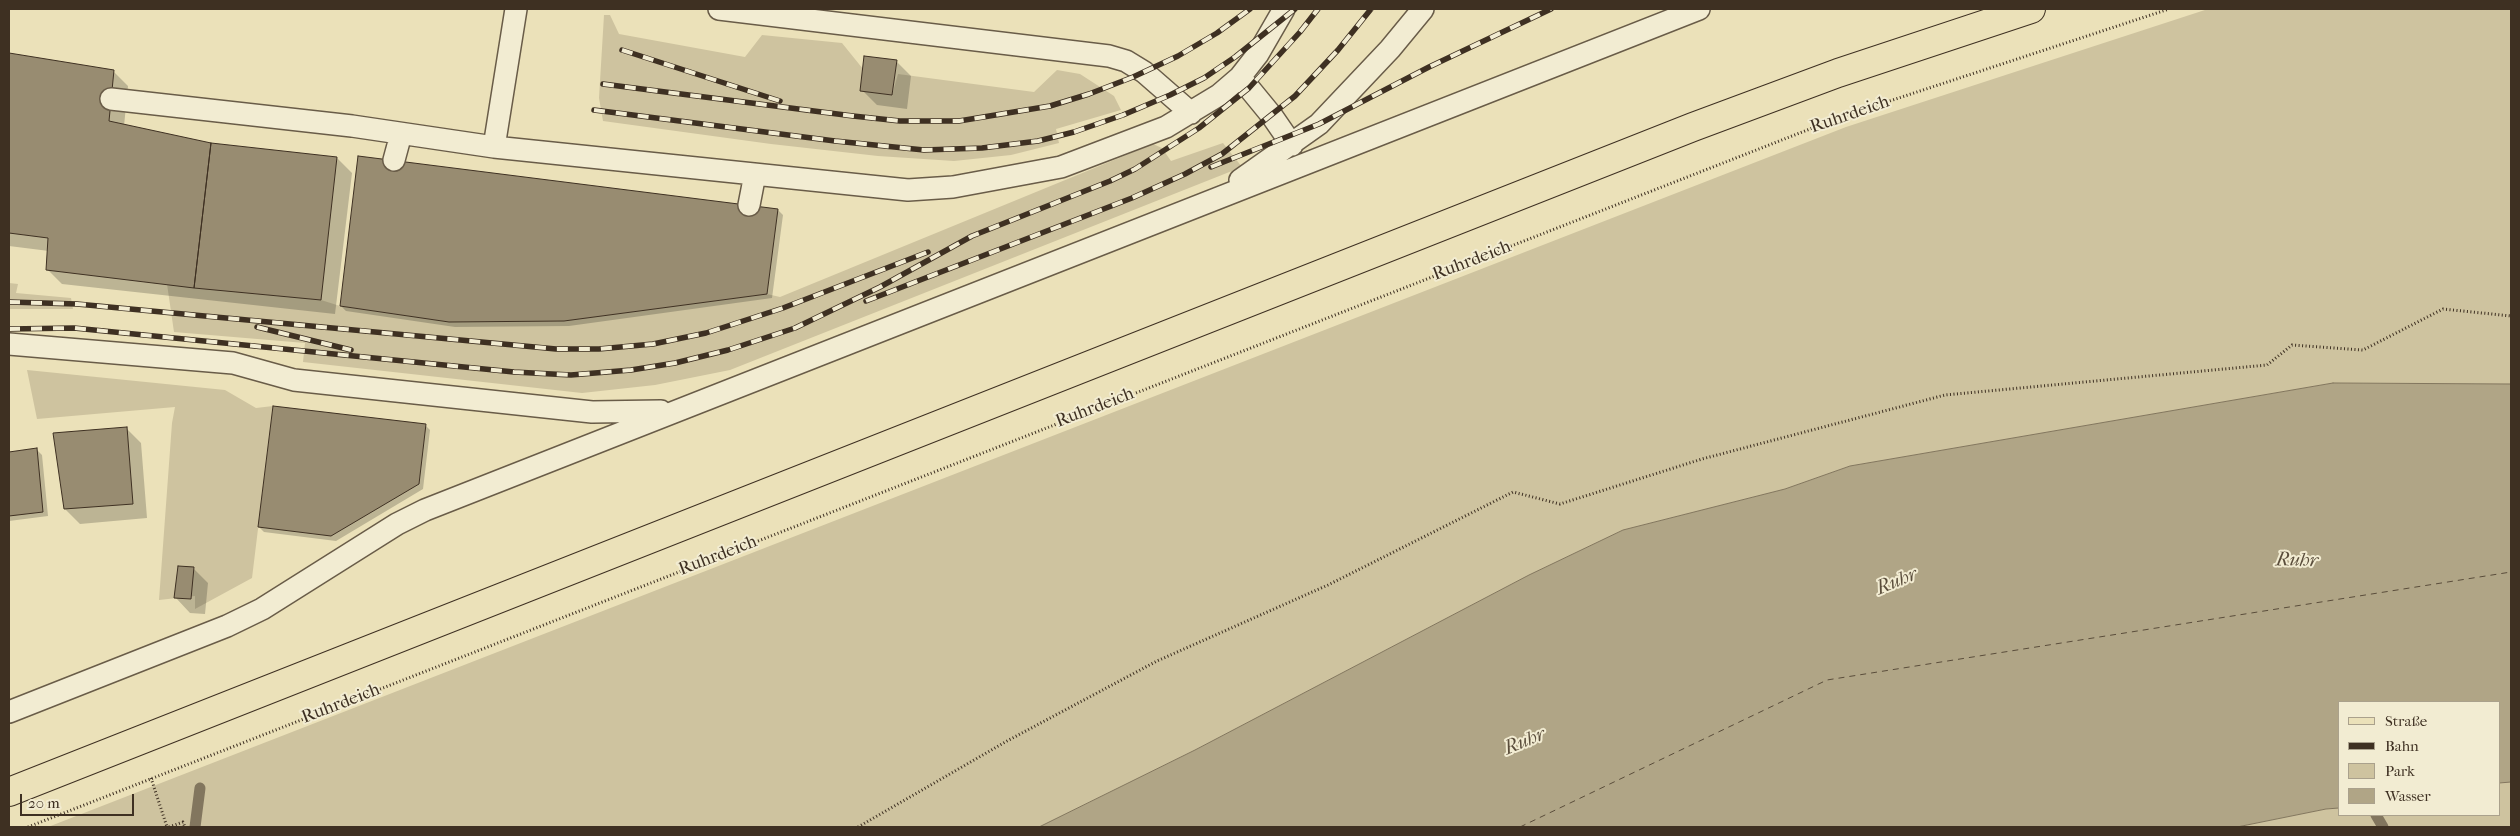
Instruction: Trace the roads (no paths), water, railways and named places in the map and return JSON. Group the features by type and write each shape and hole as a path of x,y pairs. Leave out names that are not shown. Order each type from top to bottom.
{"main road":[{"path":"9,792 1692,127 1838,73 2031,9"}],"lane":[{"path":"494,147 516,9"},
{"path":"719,9 1109,56 1126,61 1144,72 1191,113"},
{"path":"111,99 352,126 494,147 908,190 952,187 1061,166 1140,138 1191,113 1219,95 1240,77 1258,54 1284,9"},
{"path":"1209,202 1292,145 1319,124 1390,49 1423,9"},
{"path":"9,712 227,626 262,609 397,524 425,510 1699,9"},
{"path":"1240,77 1272,116 1292,145"},
{"path":"394,160 401,134"},
{"path":"749,205 754,174"},
{"path":"9,344 233,363 294,380 592,412 633,413 681,410"}],"water":[{"name":"Ruhr","path":"2333,383 2511,384 2511,782 2500,783 2500,701 2338,701 2338,808 2237,827 1039,827 1195,750 1529,575 1623,530 1785,489 1850,466"}],"waterway":[{"path":"195,827 200,788"},
{"path":"2377,816 2383,827"}],"railway":[{"path":"603,84 900,121 959,121 1050,106 1089,94 1133,77 1178,56 1217,33 1250,9"},
{"path":"594,110 835,141 924,150 982,148 1038,141 1074,132 1123,115 1204,78 1235,57 1295,9"},
{"path":"9,329 74,328 514,372 571,375 631,370 675,363 728,350 795,328 880,287 972,236 1110,181 1135,169 1199,128 1249,88 1300,32 1318,9"},
{"path":"866,301 1132,198 1185,174 1222,154 1295,96 1338,50 1371,9"},
{"path":"1211,167 1319,124 1429,67 1551,9"},
{"path":"622,50 780,101"},
{"path":"9,302 77,304 556,349 599,349 653,344 706,333 783,308 928,252"},
{"path":"257,327 351,350"}]}
